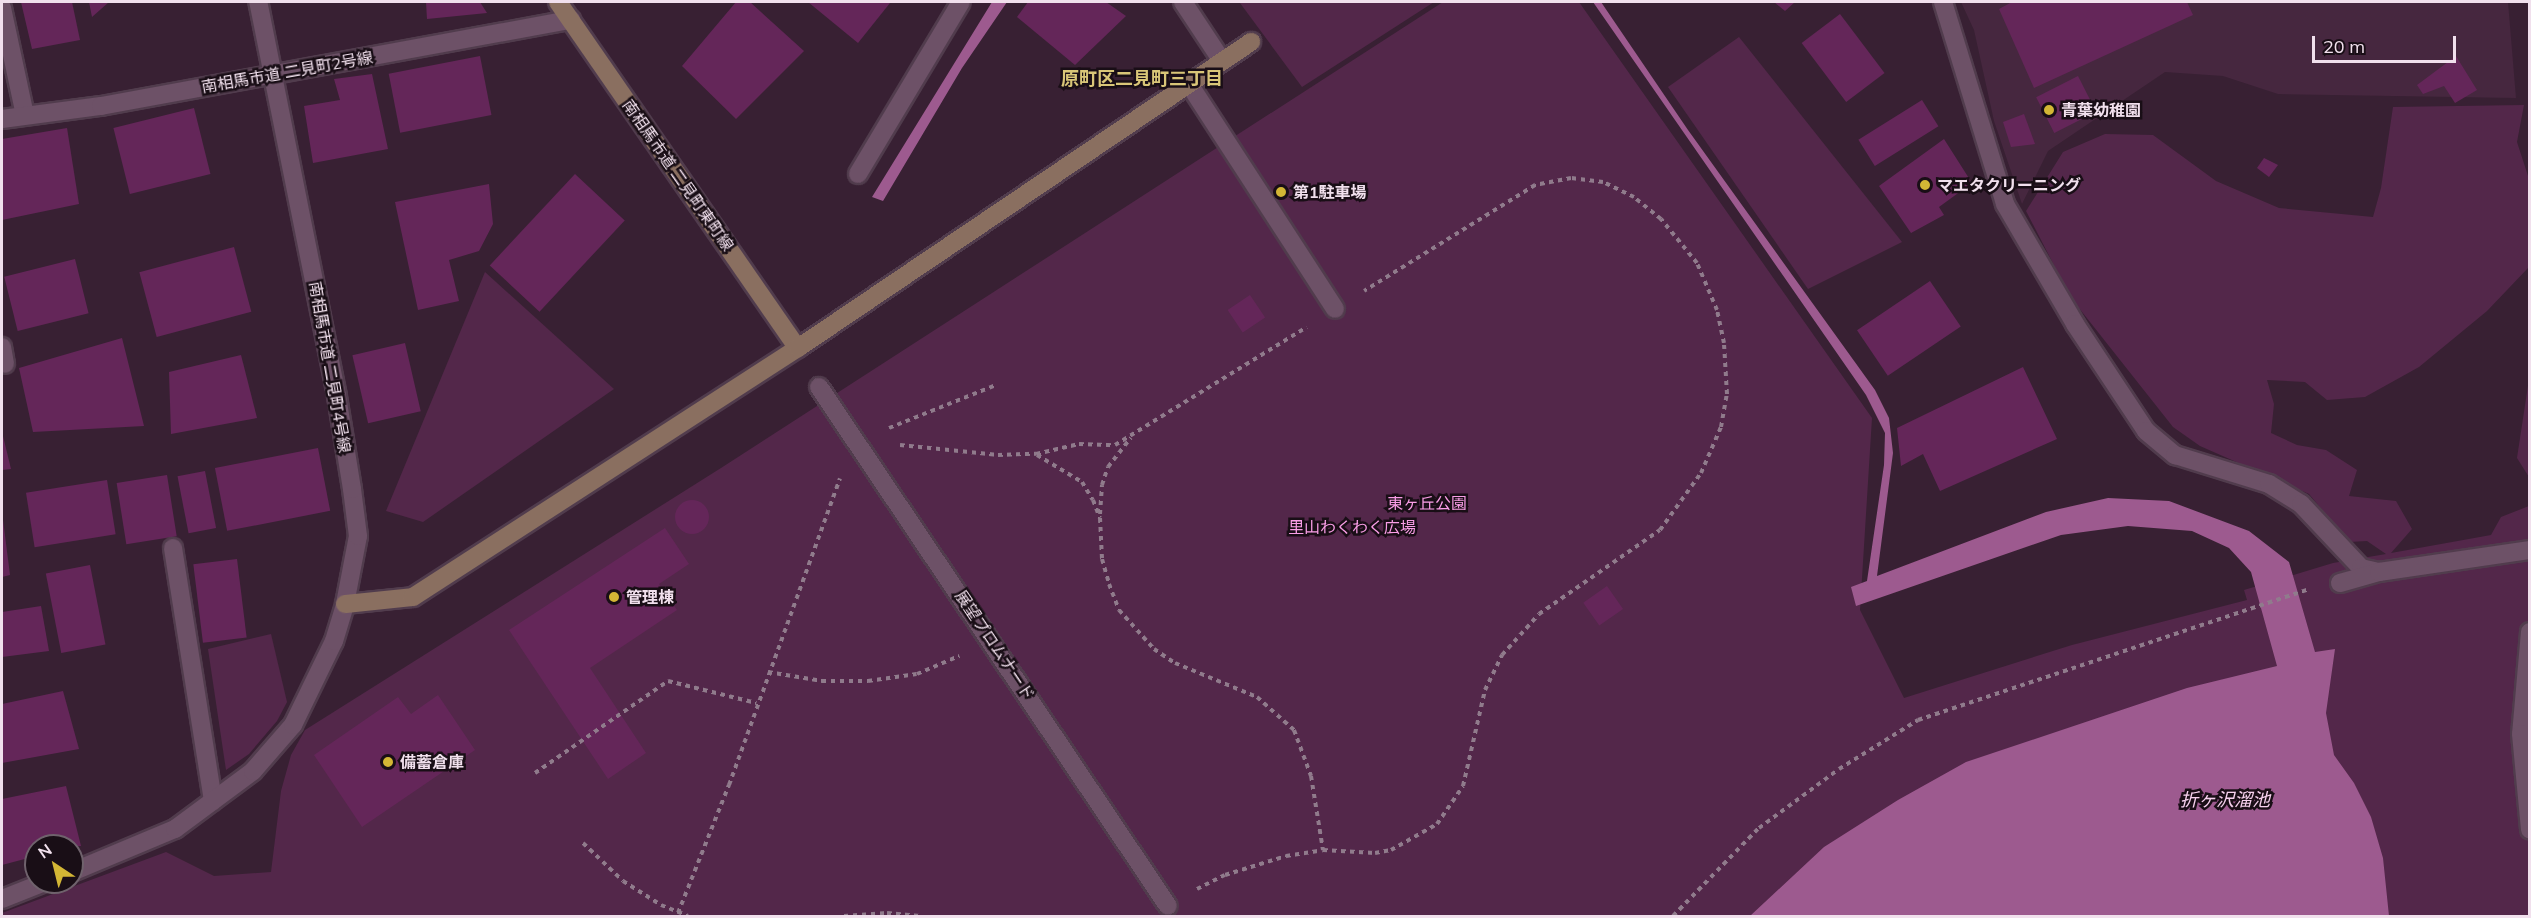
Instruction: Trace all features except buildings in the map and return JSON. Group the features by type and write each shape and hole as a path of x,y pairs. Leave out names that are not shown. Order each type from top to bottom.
{"street":[{"name":"南相馬市道 二見町4号線","path":"84,867 175,829 253,771 293,725 334,641 345,604 358,536 352,489 337,396 258,2"},
{"name":"南相馬市道 二見町東町線","path":"558,2 798,348"},
{"path":"858,174 962,2"},
{"path":"1183,2 1222,61"},
{"path":"1943,2 2006,204 2075,324 2145,431 2175,455 2269,484 2301,504 2361,568 2379,572"},
{"path":"2,8 25,115"},
{"name":"南相馬市道 二見町2号線","path":"2,119 272,75 571,20"},
{"path":"345,604 413,597 798,348 1251,42"},
{"path":"1189,84 1335,309"},
{"name":"展望プロムナード","path":"819,387 854,442 987,632 1168,906"},
{"path":"172,548 213,801"},
{"path":"2340,583 2379,572 2529,550"},
{"path":"2529,632 2521,734 2529,830"},
{"path":"2,899 24,890"}],"path":[{"path":"854,442 998,455 1036,454 1079,444 1115,446 1535,185 1571,178 1603,182 1634,196 1661,219 1697,263 1719,319 1727,394 1710,459 1673,516 1639,545 1539,614 1502,655 1485,690 1462,786 1437,824 1391,850 1375,854 1323,850 1286,856 1225,875 1168,906"},
{"path":"678,913 729,785 756,704 854,442 996,385"},
{"path":"1134,434 1108,467 1102,485 1100,518 1102,559 1108,584 1119,610 1142,637 1175,663 1257,697 1293,730 1311,776 1323,850"},
{"path":"1036,454 1082,482 1100,518"},
{"path":"1673,916 1759,828 1839,769 1918,720 2231,616 2282,595 2340,583"},
{"path":"768,672 822,681 893,679 955,659 987,632"},
{"path":"535,773 668,681 756,704"},
{"path":"583,843 623,881 678,913 688,916"},
{"path":"844,916 886,913 923,916"}],"shaded area":[{"name":"青葉幼稚園","path":"1961,2 2508,2 2516,98 2278,94 2223,76 2165,72 2048,151 2022,204 1994,121 1974,30"}],"green space":[{"path":"1434,2 1302,87 1240,3"},
{"name":"東ヶ丘公園","path":"1443,2 1579,2 1872,418 1860,610 1904,698 2072,645 2247,600 2244,590 2333,563 2386,554 2367,541 2349,542 2309,494 2200,446 2173,427 2071,298 2026,211 2063,152 2105,134 2153,135 2216,181 2279,208 2373,217 2381,188 2393,107 2524,105 2517,142 2529,179 2529,267 2487,311 2419,367 2365,397 2327,400 2305,382 2267,380 2274,404 2271,433 2297,445 2326,450 2357,470 2349,496 2396,501 2412,529 2391,553 2491,535 2501,517 2529,506 2529,916 2,916 2,913 53,894 84,894 84,882 166,852 214,876 271,872 281,791 291,755 305,730 721,468"},
{"path":"1739,37 1902,242 1808,289 1668,87"},
{"path":"485,272 614,389 423,522 386,511"},
{"path":"2529,379 2530,477 2517,458"},
{"path":"271,634 287,702 277,721 249,754 226,770 208,649"}],"water":[{"path":"992,2 1007,2 962,68 883,201 872,197"},
{"name":"折ヶ沢溜池","path":"1593,2 1601,2 1688,130 1875,390 1889,418 1893,453 1877,576 2046,512 2108,498 2169,501 2249,531 2289,562 2315,652 2335,649 2326,713 2334,755 2354,783 2371,817 2383,858 2389,916 1750,916 1824,847 1898,800 1966,762 2187,688 2277,666 2251,572 2229,548 2192,531 2128,526 2061,535 1856,606 1851,587 1867,581 1884,465 1885,433 1866,395"}],"place":[{"name":"青葉幼稚園","path":"2049,110"},
{"name":"マエタクリーニング","path":"1925,185"},
{"name":"第1駐車場","path":"1281,192"},
{"name":"管理棟","path":"614,597"},
{"name":"備蓄倉庫","path":"388,762"}],"district":[{"name":"原町区二見町三丁目","path":"1142,79"}],"park label":[{"name":"里山わくわく広場","path":"1352,527"}]}
